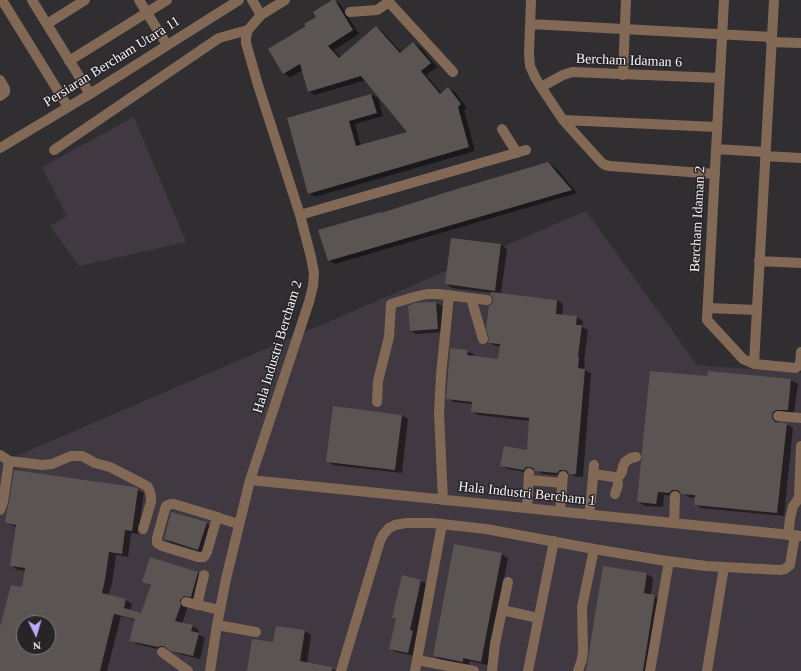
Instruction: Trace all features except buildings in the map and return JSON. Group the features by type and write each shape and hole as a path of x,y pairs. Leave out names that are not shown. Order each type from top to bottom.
{"street":[{"path":"2,0 68,107"},
{"path":"32,0 90,94"},
{"path":"47,24 85,0"},
{"path":"139,0 167,44"},
{"path":"70,61 168,0"},
{"name":"Persiaran Bercham Utara 11","path":"0,148 90,94 167,44 239,0"},
{"path":"252,0 261,15"},
{"path":"54,150 219,38 248,30 261,15 285,0"},
{"path":"531,0 530,66 541,87 563,120 601,162 607,166 715,174"},
{"path":"623,75 626,0"},
{"name":"Bercham Idaman 2","path":"724,0 707,320 743,359 754,364 796,368 800,364 801,357"},
{"path":"754,364 774,0"},
{"path":"350,12 376,10 388,1 453,72"},
{"path":"530,24 722,34 801,43"},
{"name":"Hala Industri Bercham 2","path":"210,671 226,579 250,480 309,302 313,286 314,273 300,215 246,43 248,30"},
{"name":"Bercham Idaman 6","path":"541,87 563,75 572,72 720,78"},
{"path":"0,80 5,92 0,96"},
{"path":"563,120 718,127"},
{"path":"300,215 522,151 502,129"},
{"path":"716,149 801,158"},
{"path":"759,261 801,263"},
{"path":"377,402 378,382 389,337 391,304 427,294 486,300"},
{"path":"443,500 439,413 448,295"},
{"path":"471,298 483,339"},
{"path":"708,308 757,310"},
{"path":"801,352 801,357"},
{"path":"778,416 801,418"},
{"path":"341,671 380,541 389,528 395,525 406,523 442,524 486,529 669,561 706,566 780,570 788,567 790,562 794,535 790,519 793,506 797,502 799,496 801,446"},
{"path":"0,455 9,461 42,465 52,464 71,456 82,456 95,463 110,467 143,484 148,487 151,502 142,529"},
{"path":"589,514 593,469 614,477 620,475 625,462 636,457"},
{"path":"0,510 3,502 9,461"},
{"path":"527,508 529,476 563,480 560,512"},
{"path":"615,494 618,485 617,476"},
{"name":"Hala Industri Bercham 1","path":"250,480 794,535"},
{"path":"674,523 676,496"},
{"path":"217,517 207,552 204,557 191,555 157,543 165,509 169,504 174,504 217,517 239,524"},
{"path":"415,671 442,524"},
{"path":"528,671 554,541"},
{"path":"578,671 583,650 582,608 594,549"},
{"path":"650,671 669,561"},
{"path":"707,671 724,567"},
{"path":"197,605 204,575"},
{"path":"492,671 495,644 508,582"},
{"path":"186,602 220,610"},
{"path":"502,610 538,618"},
{"path":"217,625 256,632"},
{"path":"162,652 188,671"},
{"path":"417,660 474,671"}],"shaded area":[{"path":"134,117 186,242 79,266 50,226 67,216 42,167"},
{"path":"586,211 697,365 801,373 801,671 0,671 0,463"}]}
